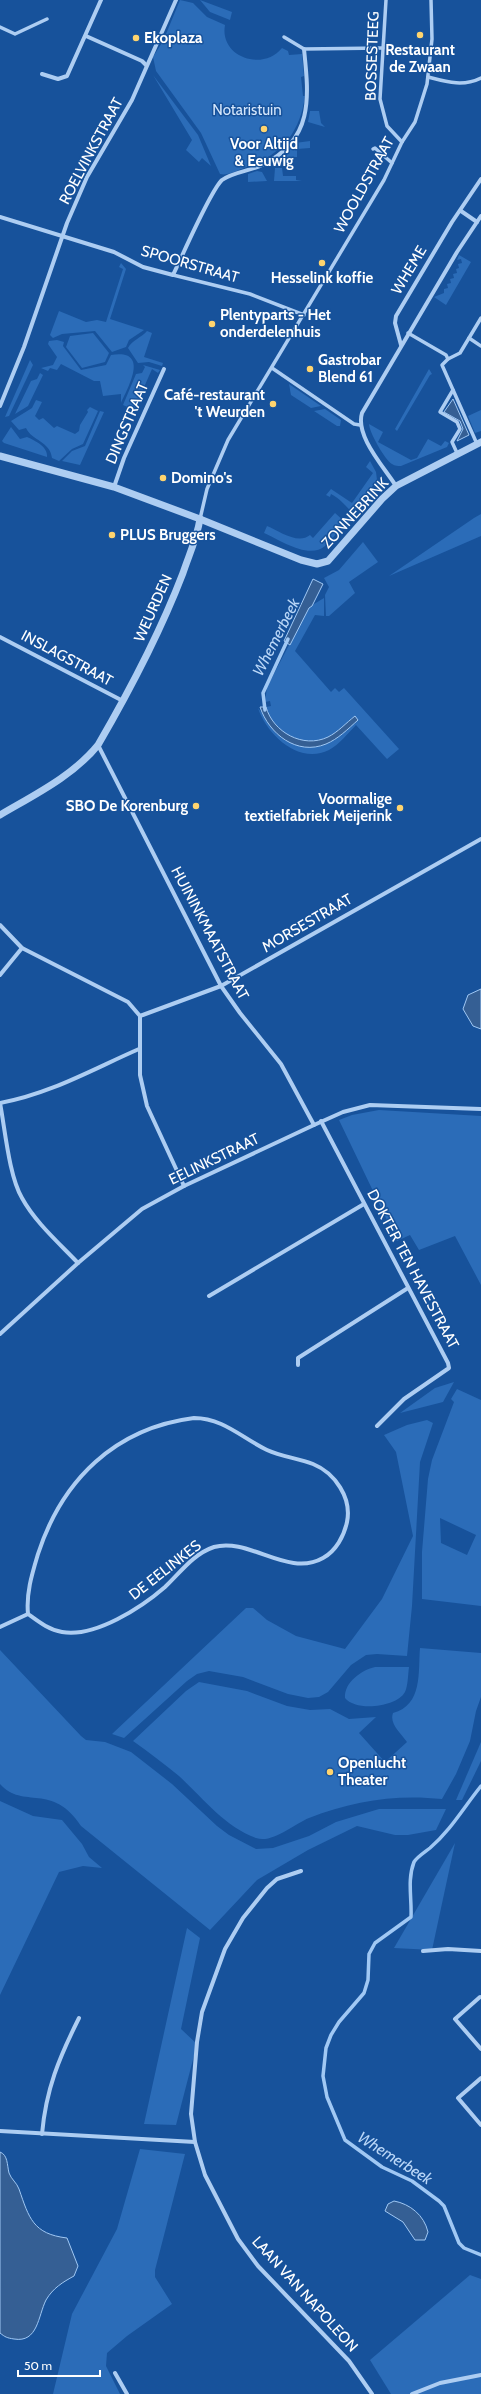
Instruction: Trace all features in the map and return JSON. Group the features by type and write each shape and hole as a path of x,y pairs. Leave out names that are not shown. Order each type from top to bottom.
{"street":[{"path":"42,74 58,79 67,76 101,0"},
{"name":"ROELVINKSTRAAT","path":"0,406 32,326 62,236 87,177 132,100 146,65 176,0"},
{"name":"BOSSESTEEG","path":"386,0 380,99 382,113 387,126 402,142"},
{"name":"WOOLDSTRAAT","path":"272,368 415,122 428,77 432,39 431,0"},
{"path":"0,28 15,34 47,19"},
{"path":"86,36 142,61 146,65"},
{"path":"284,37 304,49 383,48"},
{"path":"173,275 217,186 231,176 262,165 278,156 288,147 299,131 308,103 304,49"},
{"path":"428,77 457,84 468,83 481,78"},
{"path":"373,149 375,148 392,163"},
{"name":"WHEME","path":"401,345 395,323 396,316 448,228 461,211 481,179"},
{"path":"461,211 479,224"},
{"path":"396,486 364,437 360,425 364,408 466,237 479,224 481,216"},
{"name":"SPOORSTRAAT","path":"0,218 123,256 143,267 250,294 304,315"},
{"path":"479,443 442,365 448,359 460,353 481,318"},
{"path":"408,333 446,355 448,359"},
{"path":"469,338 481,346"},
{"path":"272,368 354,424 360,425"},
{"name":"WEURDEN","path":"0,815 65,776 90,755 98,745 123,701 175,595 198,532 202,506 217,464 228,440 272,368"},
{"name":"DINGSTRAAT","path":"114,487 124,458 164,369"},
{"path":"453,390 440,412 457,422 460,428 452,442 457,453"},
{"name":"ZONNEBRINK","path":"200,519 301,560 317,564 332,558 382,499 396,486 457,453 479,443"},
{"name":"DINGSTRAAT","path":"0,456 114,487 200,519"},
{"name":"INSLAGSTRAAT","path":"0,637 123,701"},
{"name":"HUININKMAATSTRAAT","path":"98,745 221,986 240,1013 266,1042 281,1064 314,1125"},
{"name":"MORSESTRAAT","path":"140,1016 221,986 481,839"},
{"path":"0,925 22,948 128,1002 140,1016 140,1075 147,1106 184,1186"},
{"path":"0,975 22,948"},
{"path":"78,1263 29,1209 21,1198 16,1183 0,1103 26,1098 54,1088 139,1048"},
{"name":"EELINKSTRAAT","path":"0,1334 78,1263 142,1208 184,1186 322,1121 343,1112 370,1105 481,1109"},
{"name":"DOKTER TEN HAVESTRAAT","path":"322,1121 449,1368 404,1399 377,1426"},
{"path":"208,1296 364,1204"},
{"path":"298,1365 298,1358 408,1288"},
{"name":"DE EELINKES","path":"194,1418 213,1420 267,1450 315,1464 342,1488 347,1502 348,1518 344,1534 332,1551 323,1558 307,1563 290,1562 243,1548 226,1546 215,1547 194,1558 148,1600 108,1623 80,1632 63,1633 48,1628 28,1614 27,1600 32,1575 52,1517 64,1497 85,1471 100,1456 126,1440 155,1426 194,1418"},
{"path":"0,1627 28,1614"},
{"name":"LAAN VAN NAPOLEON","path":"301,1871 277,1879 264,1892 234,1932 216,1969 202,2012 197,2042 191,2114 195,2142 212,2191 238,2239 258,2266 350,2361 372,2394"},
{"path":"423,1951 448,1949 481,1951"},
{"path":"480,1997 455,2019 481,2049"},
{"path":"42,2134 45,2108 58,2060 80,2018"},
{"path":"481,2078 458,2098 481,2125"},
{"path":"0,2131 195,2142"},
{"path":"115,2373 127,2394"},
{"path":"412,2394 440,2383 481,2375"}],"green space":[{"name":"Notaristuin","path":"180,0 193,3 207,17 225,25 225,36 229,45 235,53 244,58 254,60 264,59 274,55 282,48 288,51 289,55 302,54 304,76 301,77 303,96 305,96 298,122 293,132 278,150 268,157 229,174 220,174 201,133 156,71 153,57 163,41 169,43 172,36 166,34"},
{"path":"200,0 232,12 230,20 210,12"},
{"path":"153,75 198,135 211,166 202,158 199,162 186,150 192,140"},
{"path":"310,111 319,111 321,123 325,127 308,122"},
{"path":"310,141 310,148 297,149 297,157 285,157 295,143"},
{"path":"275,168 282,168 283,176 296,176 296,180 302,181 274,181"},
{"path":"257,171 262,172 267,181 248,182 248,174"},
{"path":"459,255 471,262 446,305 434,297 444,293 444,289 448,288 447,284 451,283 450,279 454,278 453,274 457,273 456,269 459,268 458,264 462,263 461,259 457,260"},
{"path":"121,263 126,269 110,319 144,330 129,340 126,347 112,352 95,331 62,334 53,338 50,335 59,311 86,322 97,320 106,322 123,269 119,267"},
{"path":"147,331 152,333 144,357 163,363 162,366 149,362 138,363 128,348"},
{"path":"93,333 109,353 105,362 82,368 66,347 70,336"},
{"path":"57,340 64,342 63,346 81,370 106,365 111,355 123,355 130,357 134,370 129,387 121,403 121,394 103,396 100,381 94,381 61,364 57,370 50,368 48,371 41,368 53,365 57,357 48,344 49,341"},
{"path":"30,360 33,365 9,416 5,417"},
{"path":"143,365 160,370 158,373 152,369 134,410 123,405 136,374 142,373 145,367"},
{"path":"429,369 432,374 397,431 395,429"},
{"path":"40,373 43,375 28,406 15,414 31,381 37,379"},
{"path":"289,384 321,406 311,408 291,395"},
{"path":"36,400 42,402 35,416 39,420 43,418 54,428 57,426 75,434 79,431 80,425 90,407 98,411 83,444 72,449 59,461 52,458 51,452 48,448 32,436 26,428 19,430 11,421 32,408"},
{"path":"325,409 341,420 340,426 337,426 314,411"},
{"path":"481,410 481,431 475,433 468,416"},
{"path":"100,411 104,412 80,465 62,461 72,451 85,446"},
{"path":"369,424 383,432 378,442 411,460 417,458 428,439 441,446 445,441 449,443 447,447 401,466 395,466 382,452 374,439"},
{"path":"11,427 20,439 27,437 41,445 46,450 47,457 4,443 2,441"},
{"path":"370,461 376,472 377,480 353,513 340,500 331,494 330,497 326,495 331,489 352,503 373,473 366,467"},
{"path":"335,513 345,522 328,544 318,550 303,550 286,544 264,533 267,526 294,538 300,539 310,535 313,538"},
{"path":"481,514 481,536 389,576 474,518"},
{"path":"363,542 378,562 349,582 355,593 329,616 326,616 325,595 329,587 324,578 339,570"},
{"path":"324,598 324,616 315,615 295,651 331,692 335,688 339,692 344,688 399,749 387,759 356,725 340,742 329,750 318,754 307,754 296,750 286,745 277,737 262,718 258,708 278,735 316,747 338,736 343,732 355,716 332,735 318,740 309,741 290,736 282,731 275,724 266,707 271,706 270,701 265,702 267,687 309,607"},
{"path":"379,1110 481,1116 481,1285 455,1236 419,1250 410,1235 397,1241 339,1120 352,1115"},
{"path":"454,1382 443,1402 400,1413 435,1388"},
{"path":"457,1389 481,1400 481,1606 422,1599 422,1552 428,1479 432,1460 454,1402 451,1399","holes":["440,1518 476,1535 467,1555 441,1543"]},
{"path":"427,1420 433,1423 420,1462 412,1606 407,1656 377,1654 366,1655 351,1665 328,1692 319,1697 308,1698 288,1694 243,1677 209,1671 197,1674 187,1681 124,1738 112,1734 246,1608 253,1608 267,1620 296,1636 345,1649 382,1599 413,1536 396,1452 384,1435 407,1425"},
{"path":"420,1648 481,1653 481,1697 476,1711 470,1741 456,1774 442,1799 408,1797 358,1803 309,1818 276,1836 262,1839 256,1838 234,1827 179,1776 133,1741 186,1691 199,1682 247,1691 287,1706 310,1710 330,1709 349,1719 376,1717 359,1733 385,1762 407,1742 394,1725 392,1717 393,1713 403,1709 410,1703 414,1695 417,1686"},
{"path":"0,1650 86,1740 105,1742 131,1752 172,1784 217,1826 229,1835 256,1849 273,1848 309,1836 336,1822 379,1809 446,1809 436,1830 408,1835 395,1835 357,1826 308,1850 257,1880 210,1930 81,1826 70,1813 60,1805 49,1800 18,1795 9,1791 0,1784"},
{"path":"375,1667 409,1667 406,1689 401,1697 394,1701 376,1706 358,1705 345,1698 345,1692 351,1682 360,1674"},
{"path":"481,1742 481,1761 462,1800 456,1800"},
{"path":"0,1801 33,1816 62,1820 82,1844 89,1857 102,1868 83,1866 59,1872 0,1995"},
{"path":"455,1843 432,1950 394,1948"},
{"path":"187,1928 200,1938 181,2029 197,2044 176,2125 144,2124"},
{"path":"140,2149 185,2154 155,2270 155,2277 172,2304 127,2336 107,2353 106,2366 120,2394 53,2394 72,2314 117,2229"},
{"path":"470,2275 481,2279 481,2394 391,2394 370,2360"}],"shaded area":[{"path":"453,399 469,435 457,441 463,429 460,421 444,412"},
{"path":"313,579 323,584 290,645 284,641"},
{"path":"260,707 266,707 275,724 282,731 290,736 309,741 318,740 332,735 355,716 358,720 343,734 330,742 315,747 305,747 295,745 277,734 264,717"},
{"path":"481,989 481,1029 473,1026 463,1009 468,995"},
{"path":"0,2152 3,2153 6,2158 9,2173 18,2187 26,2208 34,2223 47,2233 67,2238 78,2266 74,2276 58,2286 46,2300 33,2333 22,2339 8,2338 0,2333"},
{"path":"394,2201 406,2205 416,2211 420,2216 428,2232 425,2240 415,2240 403,2222 385,2211 388,2204"}],"waterway":[{"name":"Whemerbeek","path":"265,710 263,693 288,639"},
{"name":"Whemerbeek","path":"481,1786 438,1841 419,1856 414,1862 410,1883 411,1917 375,1943 369,1954 368,1980 364,1993 339,2022 331,2035 326,2048 323,2076 327,2097 345,2140 382,2167 412,2181 439,2201 444,2206 459,2243 464,2248 481,2255"}],"place":[{"name":"Restaurant de Zwaan","path":"420,35"},
{"name":"Ekoplaza","path":"136,38"},
{"name":"Voor Altijd & Eeuwig","path":"264,129"},
{"name":"Hesselink koffie","path":"322,263"},
{"name":"Plentyparts - Het onderdelenhuis","path":"212,324"},
{"name":"Gastrobar Blend 61","path":"310,369"},
{"name":"Café-restaurant 't Weurden","path":"273,404"},
{"name":"Domino's","path":"163,478"},
{"name":"PLUS Bruggers","path":"112,535"},
{"name":"SBO De Korenburg","path":"196,806"},
{"name":"Voormalige textielfabriek Meijerink","path":"400,808"},
{"name":"Openlucht Theater","path":"330,1772"}]}
